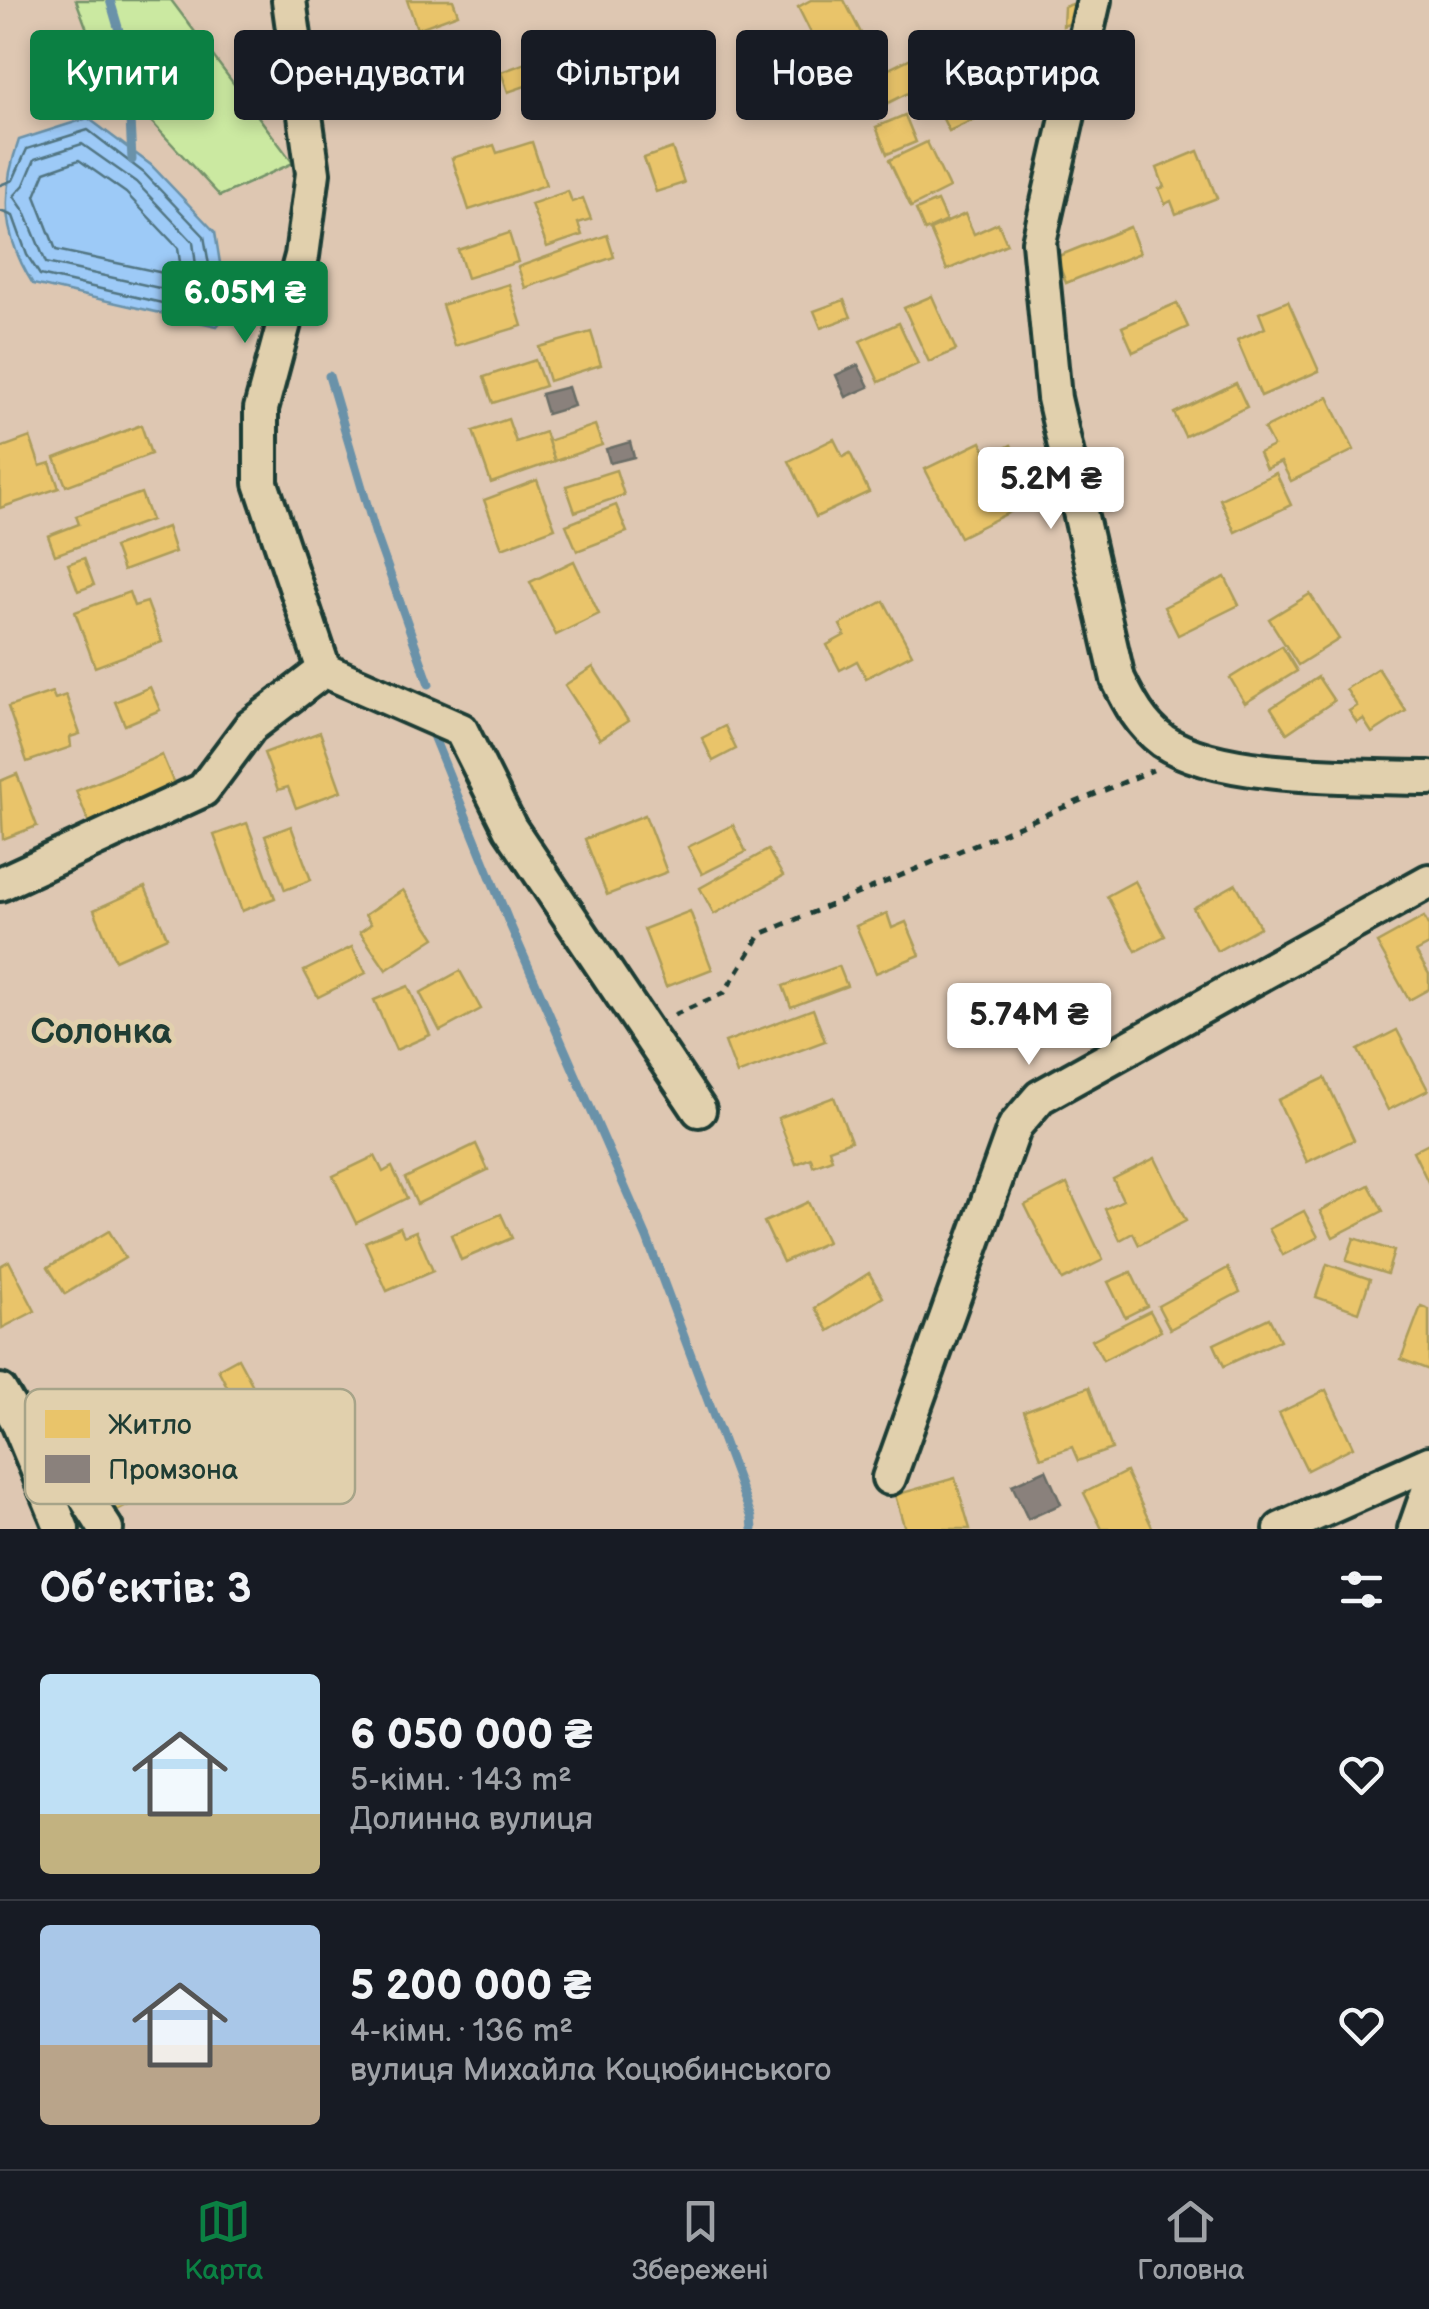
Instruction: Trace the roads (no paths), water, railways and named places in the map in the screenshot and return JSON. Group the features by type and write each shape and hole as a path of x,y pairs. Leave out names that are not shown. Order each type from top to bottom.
{"street":[{"path":"289,0 313,174 302,256 261,409 261,484 324,670 461,730 510,828 699,1110"},
{"path":"1094,0 1039,242 1054,398 1118,678 1134,712 1160,738 1188,756 1316,775 1429,778"},
{"path":"0,884 203,790 250,727 324,670"},
{"path":"889,1478 1015,1126 1040,1097 1429,881"},
{"path":"0,1390 25,1439"},
{"path":"17,1420 25,1427"},
{"path":"1281,1529 1429,1463"},
{"path":"1415,1529 1429,1488"},
{"path":"52,1504 62,1529"},
{"path":"90,1504 106,1529"}],"water":[{"path":"91,120 151,165 215,232 228,313 217,326 33,284 15,248 7,214 9,178 19,140"}],"waterway":[{"path":"110,0 127,58 132,160"},
{"path":"329,376 376,535 429,684"},
{"path":"432,733 508,920 647,1238 753,1529"}],"district":[{"name":"Солонка","path":"101,1031"}]}
